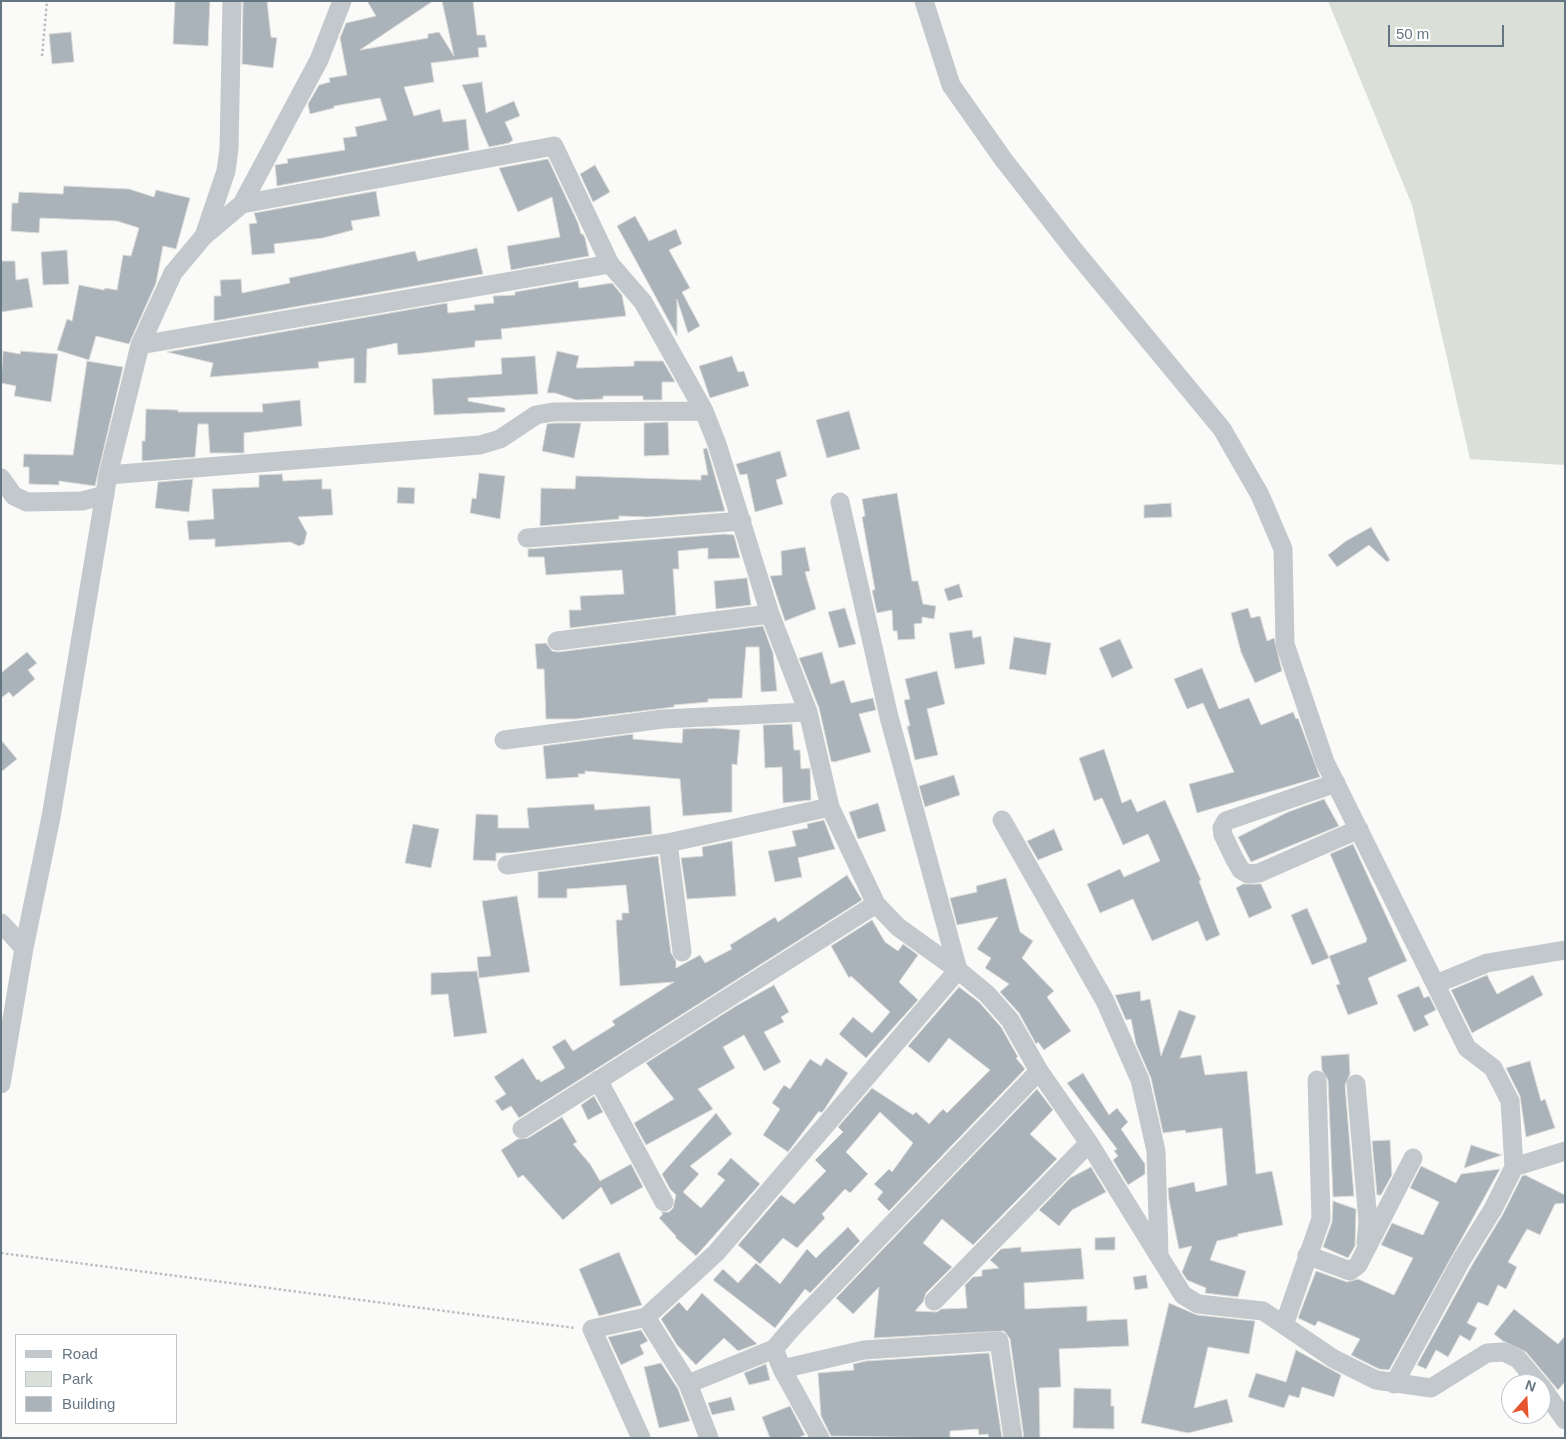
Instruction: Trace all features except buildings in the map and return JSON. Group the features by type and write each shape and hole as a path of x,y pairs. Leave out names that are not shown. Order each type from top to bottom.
{"street":[{"path":"204,236 218,198 229,149 232,1"},
{"path":"1,1084 24,948 51,817 108,475 140,345 173,273 204,236 242,204 319,60 342,1"},
{"path":"924,1 951,85 1003,159 1074,250 1222,429 1260,495 1283,549 1285,644 1325,762 1467,1048 1492,1068 1510,1101 1514,1167 1493,1210 1462,1259 1394,1384"},
{"path":"242,204 554,146 610,264 643,302 704,411 742,521 770,614 808,712 830,807 876,904 898,927 958,970 987,994 1010,1020 1039,1071 1089,1143 1183,1295 1198,1304 1263,1311 1334,1359 1376,1380 1431,1388 1487,1353 1504,1352 1518,1359 1531,1374"},
{"path":"140,345 610,264"},
{"path":"108,475 480,445 500,440 536,415 554,412 704,411"},
{"path":"1,478 14,496 27,502 82,501 105,495"},
{"path":"840,502 889,716 958,970"},
{"path":"527,538 742,521"},
{"path":"557,641 770,614"},
{"path":"504,740 663,719 808,712"},
{"path":"1336,783 1226,821 1222,828 1223,835 1234,858 1241,870 1248,874 1259,873 1359,829"},
{"path":"508,865 668,843 830,807"},
{"path":"1002,820 1105,1001 1140,1080 1156,1151 1159,1256"},
{"path":"668,843 682,952"},
{"path":"522,1129 876,904"},
{"path":"1,923 24,948"},
{"path":"1436,984 1487,962 1565,950"},
{"path":"641,1438 592,1329 646,1317 716,1252 958,970"},
{"path":"688,1384 774,1349 1039,1071"},
{"path":"598,1080 664,1202"},
{"path":"1284,1324 1321,1219 1317,1080"},
{"path":"1356,1084 1368,1222 1365,1251"},
{"path":"934,1300 1089,1143"},
{"path":"1514,1167 1565,1150"},
{"path":"1307,1256 1350,1271 1358,1265 1413,1158"},
{"path":"646,1317 688,1384 709,1438"},
{"path":"782,1369 864,1350 999,1341 1013,1438"},
{"path":"774,1349 782,1369 820,1438"},
{"path":"1551,1400 1565,1420"}],"path":[{"path":"42,56 47,1"},
{"path":"1,1253 592,1329"}],"green space":[{"path":"1328,1 1565,1 1565,465 1470,459 1412,205"}]}
